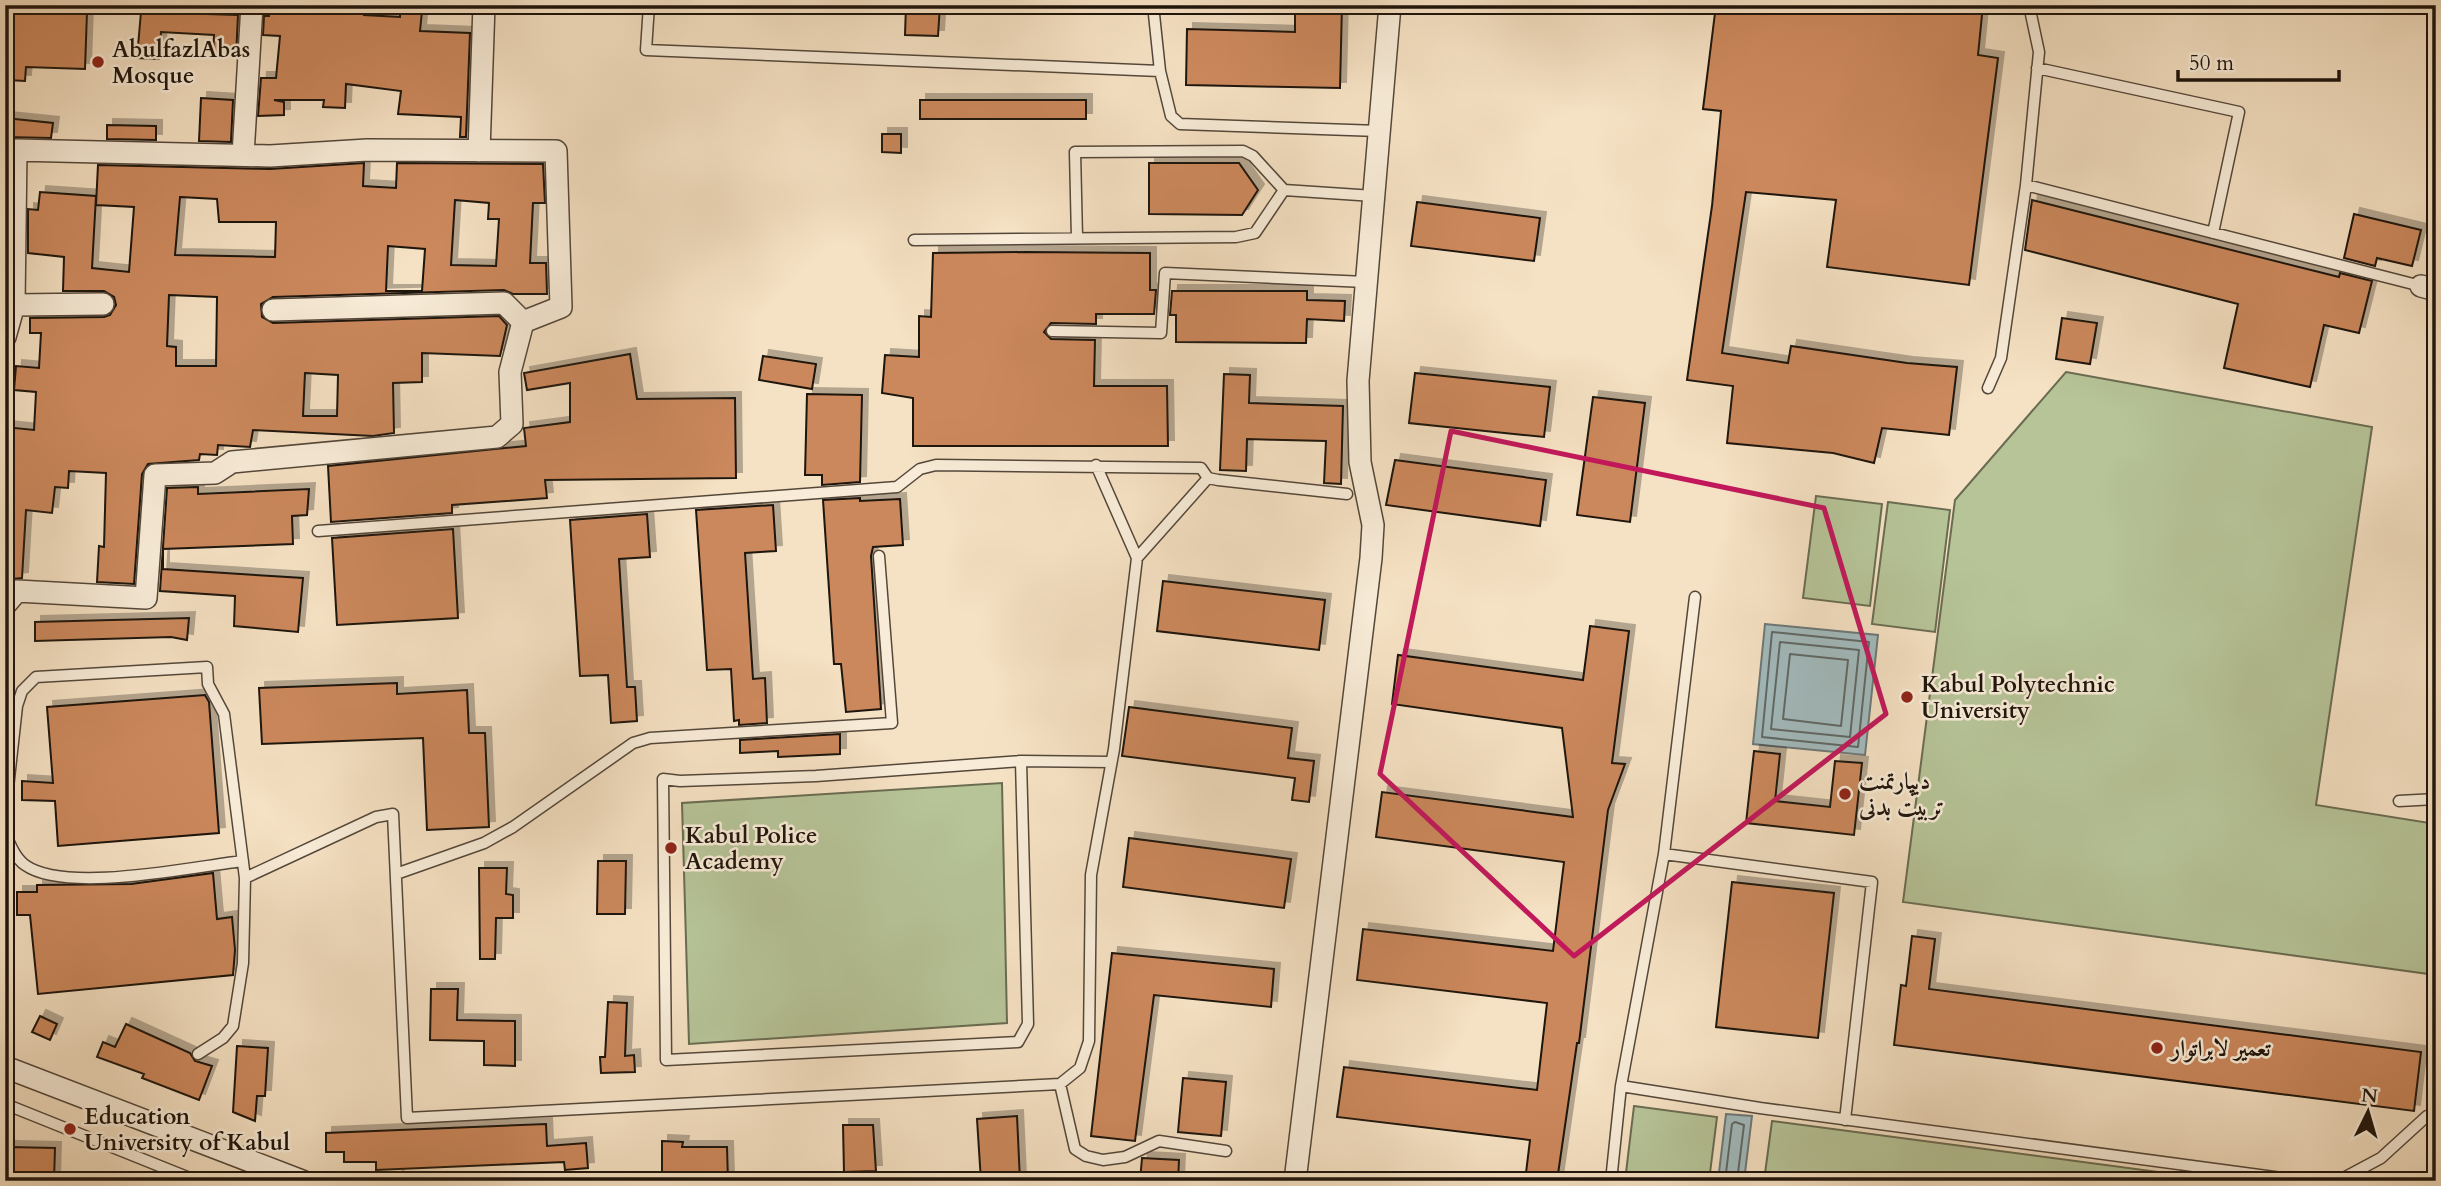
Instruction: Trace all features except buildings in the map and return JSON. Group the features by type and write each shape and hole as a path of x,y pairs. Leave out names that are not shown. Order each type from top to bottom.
{"street":[{"path":"243,155 252,5"},
{"path":"479,151 484,5"},
{"path":"1294,1181 1371,558 1373,525 1360,462 1359,395 1390,5"},
{"path":"5,337 9,305 16,150 243,155 367,150 556,152 561,307 523,322"},
{"path":"273,310 504,303 523,322"},
{"path":"9,305 103,304"},
{"path":"5,605 17,591 146,598 155,475 215,473 232,462 497,437 512,424 510,372 523,322"},
{"path":"5,1067 302,1181"}],"lane":[{"path":"649,5 646,50 1160,71"},
{"path":"1153,5 1160,71 1171,116 1180,124 1379,131"},
{"path":"1988,388 2001,358 2026,184 2039,52 2029,5"},
{"path":"2037,68 2239,112 2213,233"},
{"path":"1077,238 1075,152 1243,151 1254,156 1284,190 1374,196"},
{"path":"2026,184 2429,288"},
{"path":"914,240 1236,237 1255,233 1284,190"},
{"path":"1052,331 1161,333 1165,273 1366,282"},
{"path":"318,531 897,487 920,469 936,465 1200,468 1208,478 1347,494"},
{"path":"245,878 376,817 393,814 407,1118 1060,1084 1080,1068 1089,1041 1091,875 1111,762 1138,558 1096,465"},
{"path":"1138,558 1208,478"},
{"path":"396,874 484,843 641,741 892,723 879,556"},
{"path":"1611,1181 1621,1086 1664,854 1695,597"},
{"path":"5,815 17,706 22,691 36,677 207,667 208,684 224,713 245,878 243,963 233,1026 223,1038 198,1054"},
{"path":"1021,761 1028,1024 1018,1042 666,1060 663,779 680,781 816,776 1021,761 1111,762"},
{"path":"2399,801 2436,799"},
{"path":"5,833 22,863 35,871 74,880 243,861"},
{"path":"1664,854 1872,881 1844,1120"},
{"path":"1060,1084 1075,1149 1086,1156 1103,1160 1125,1157 1159,1141 1226,1152"},
{"path":"1621,1086 1844,1120 2305,1181"},
{"path":"5,1104 197,1181"},
{"path":"2338,1181 2381,1158 2427,1116 2436,1117"}],"highlighted area":[{"path":"1451,431 1824,508 1886,714 1574,956 1380,774"}],"green space":[{"path":"2066,372 2372,427 2316,805 2436,824 2436,975 1903,902 1955,500"},
{"path":"1816,496 1882,504 1870,606 1803,598"},
{"path":"1888,502 1950,510 1935,632 1872,624"},
{"path":"1002,783 1007,1023 689,1044 682,803"},
{"path":"1634,1106 1717,1117 1709,1181 1625,1181"},
{"path":"1772,1121 2204,1178 2203,1181 1764,1181"}],"water":[{"path":"1765,624 1878,635 1865,755 1753,744"},
{"path":"1726,1114 1752,1116 1744,1181 1718,1181"}],"place":[{"name":"AbulfazlAbas Mosque","path":"98,62"},
{"name":"Kabul Polytechnic University","path":"1907,697"},
{"name":"دیپارتمنت تربیت بدنی","path":"1845,794"},
{"name":"Kabul Police Academy","path":"671,848"},
{"name":"تعمیر لابراتوار","path":"2157,1048"},
{"name":"Education University of Kabul","path":"70,1129"}]}
